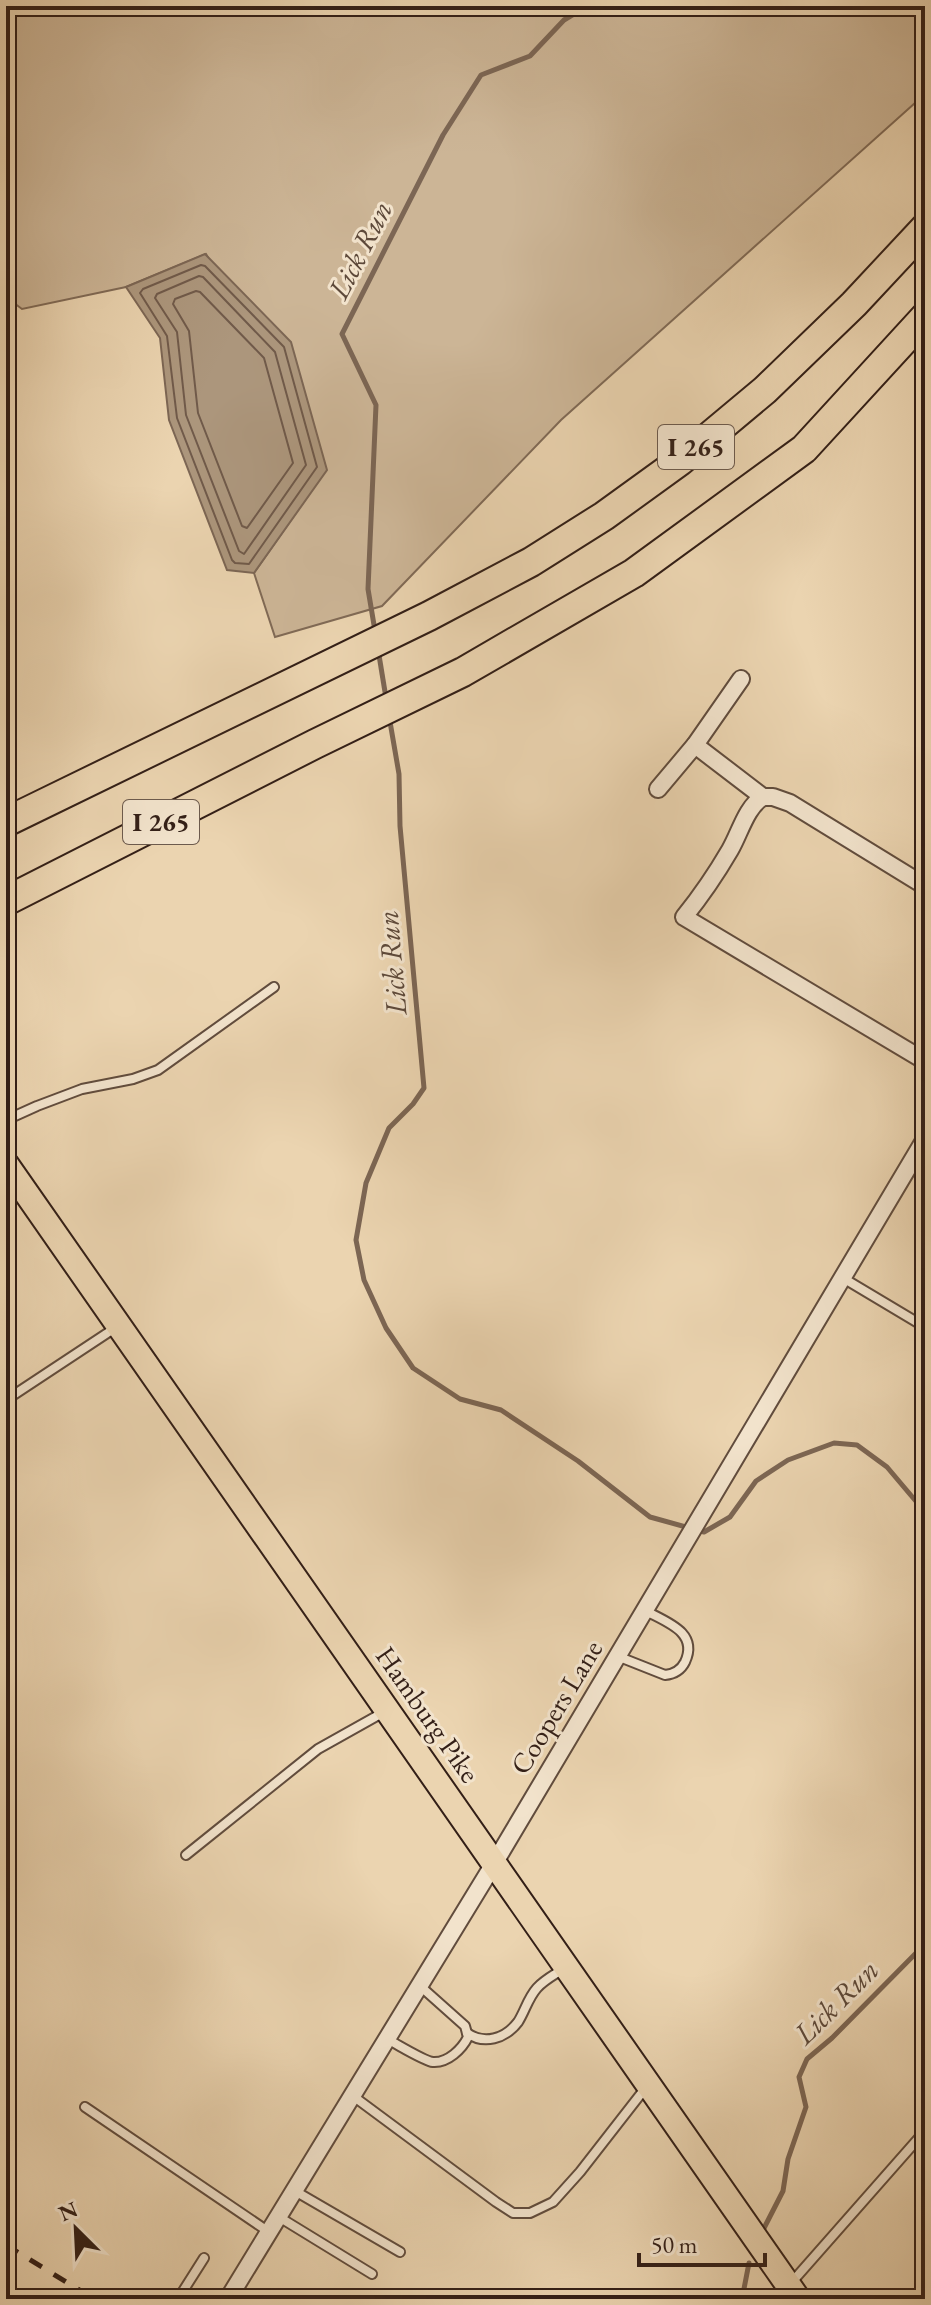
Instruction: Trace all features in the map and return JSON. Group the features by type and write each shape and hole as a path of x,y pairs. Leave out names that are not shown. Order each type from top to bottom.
{"highway":[{"name":"I 265","path":"6,822 429,616 531,562 604,516 680,461 776,379 854,304 925,228"},
{"name":"I 265","path":"6,901 463,672 634,573 804,449 925,317"}],"main road":[{"name":"Hamburg Pike","path":"6,1164 794,2292"}],"street":[{"path":"658,789 695,745 741,679"},
{"path":"695,745 763,797"},
{"path":"925,886 790,803 763,797 748,813 732,847 684,917 925,1061"},
{"name":"Coopers Lane","path":"228,2299 495,1862 925,1139"}],"lane":[{"path":"6,1120 82,1089 133,1079 158,1070 274,987"},
{"path":"842,1277 925,1327"},
{"path":"6,1400 119,1325"},
{"path":"616,1656 665,1675 674,1674 683,1667 690,1650 687,1638 677,1628 644,1610"},
{"path":"186,1855 318,1749 388,1710"},
{"path":"466,2032 477,2040 491,2040 512,2028 534,1990 567,1966"},
{"path":"387,2039 432,2062 445,2059 463,2047 468,2037 465,2026 419,1985"},
{"path":"352,2095 496,2202 513,2213 530,2213 553,2202 649,2083"},
{"path":"85,2107 269,2232"},
{"path":"794,2292 925,2131"},
{"path":"294,2190 400,2252"},
{"path":"278,2216 372,2274"},
{"path":"178,2299 204,2258"}],"shaded area":[{"path":"6,6 925,6 925,94 561,420 382,606 275,637 254,573 326,470 206,254 126,287 22,309 6,297"}],"water":[{"path":"205,254 291,342 327,470 254,573 227,570 169,420 160,338 126,287"}],"waterway":[{"name":"Lick Run","path":"375,631 368,589 376,405 342,334 443,135 481,75 530,56 564,20 587,6"},
{"name":"Lick Run","path":"600,6 640,9 646,6"},
{"name":"Lick Run","path":"378,649 386,698"},
{"name":"Lick Run","path":"389,716 399,774 400,826 424,1088 389,1128 366,1183 356,1240 364,1280 386,1328 413,1368 460,1399 501,1410 578,1461 650,1517 704,1532 730,1517 756,1481 788,1460 834,1443 857,1445 887,1467 925,1512"},
{"name":"Lick Run","path":"761,2234 783,2191 788,2159 806,2107 799,2077 807,2059 832,2038 925,1944"},
{"name":"Lick Run","path":"742,2299 749,2263"}],"railway":[{"path":"6,2245 94,2299"}]}
